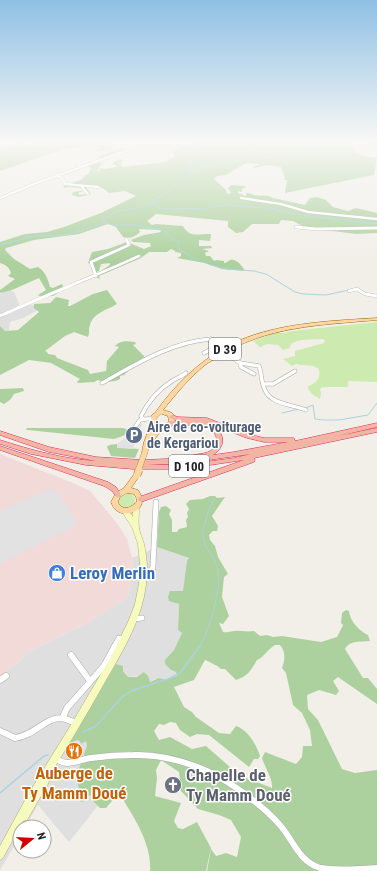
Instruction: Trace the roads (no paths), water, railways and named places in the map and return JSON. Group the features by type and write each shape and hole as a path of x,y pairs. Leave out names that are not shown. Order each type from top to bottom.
{"highway":[{"name":"D 100","path":"170,418 207,420 247,436 264,440 282,441 316,439"},
{"name":"D 100","path":"122,462 201,456 213,452 219,445 220,441 218,433 209,426 170,418"},
{"name":"D 100","path":"0,433 22,442 92,459 122,462 164,463 209,460 316,439 377,425"},
{"name":"D 100","path":"0,442 22,450 51,457 96,464 133,467 183,467 234,460 377,431"},
{"name":"D 100","path":"140,499 248,462 377,431"},
{"path":"0,448 106,484 114,489 118,495"}],"main road":[{"name":"D 39","path":"158,413 198,368 221,348 250,337 284,328 377,319"},
{"path":"145,449 156,433 170,418 168,405 171,397"},
{"path":"125,512 136,508 140,503 140,499 136,492 137,475 153,421 158,413 170,418"},
{"path":"153,421 163,426"},
{"path":"136,529 125,512 118,509 115,505 115,499 126,490 137,475"},
{"path":"126,490 136,492"},
{"path":"0,855 3,842 11,835 31,807 54,763 122,644 134,619 140,598 143,577 143,555 136,529 136,508"}],"street":[{"path":"0,198 38,182"},
{"path":"65,182 66,184 82,187 89,185 98,187"},
{"path":"82,187 88,194"},
{"path":"241,198 281,204 308,212 377,219"},
{"path":"296,227 322,229 377,228"},
{"path":"96,276 92,262 129,245 126,239"},
{"path":"0,316 50,293 96,276 139,256"},
{"path":"349,291 357,289 365,294 377,296"},
{"path":"102,384 148,357 208,339 213,340 240,363 241,367 254,374"},
{"path":"204,353 221,348"},
{"path":"240,363 260,366 266,393 270,397 306,410"},
{"path":"264,384 274,384 295,371"},
{"path":"135,427 143,412 155,397 170,383 186,373"},
{"path":"140,419 153,421"},
{"path":"143,577 151,575 153,566 156,502"},
{"path":"134,619 142,618"},
{"path":"63,717 67,708 90,681 96,677 104,666 119,638"},
{"path":"71,655 90,681"},
{"path":"0,680 6,676"},
{"path":"0,731 7,736 19,738 28,734 47,721 63,717 76,724"},
{"path":"54,763 67,763 100,757 141,755 166,759 192,766 213,774 270,816 284,830 297,852 304,860 314,866 327,870 377,868"}],"waterway":[{"path":"105,222 103,220 115,212 137,208 152,203 154,199 160,197 180,182"},
{"path":"150,204 153,204 158,208 203,209 212,206 231,205 277,209"},
{"path":"277,210 300,215 377,224"},
{"path":"0,245 34,236 58,236 74,233 105,223 117,226 130,224 165,231 170,237 179,243 178,248 193,258 227,269 254,271 266,274 295,292 303,294 326,295 349,290"},
{"path":"306,408 313,405 315,419 339,420 368,415 377,403"},
{"path":"282,413 299,409"},
{"path":"199,647 211,621 218,588 217,565 205,545 203,537 205,522 214,498"},
{"path":"83,732 96,726 122,697 131,691 168,679 180,673 200,646"},
{"path":"0,793 44,756 48,755"}],"place":[{"name":"Aire de co-voiturage de Kergariou","path":"134,435"},
{"name":"Leroy Merlin","path":"57,573"},
{"name":"Auberge de Ty Mamm Doué","path":"74,751"},
{"name":"Chapelle de Ty Mamm Doué","path":"173,785"}]}
